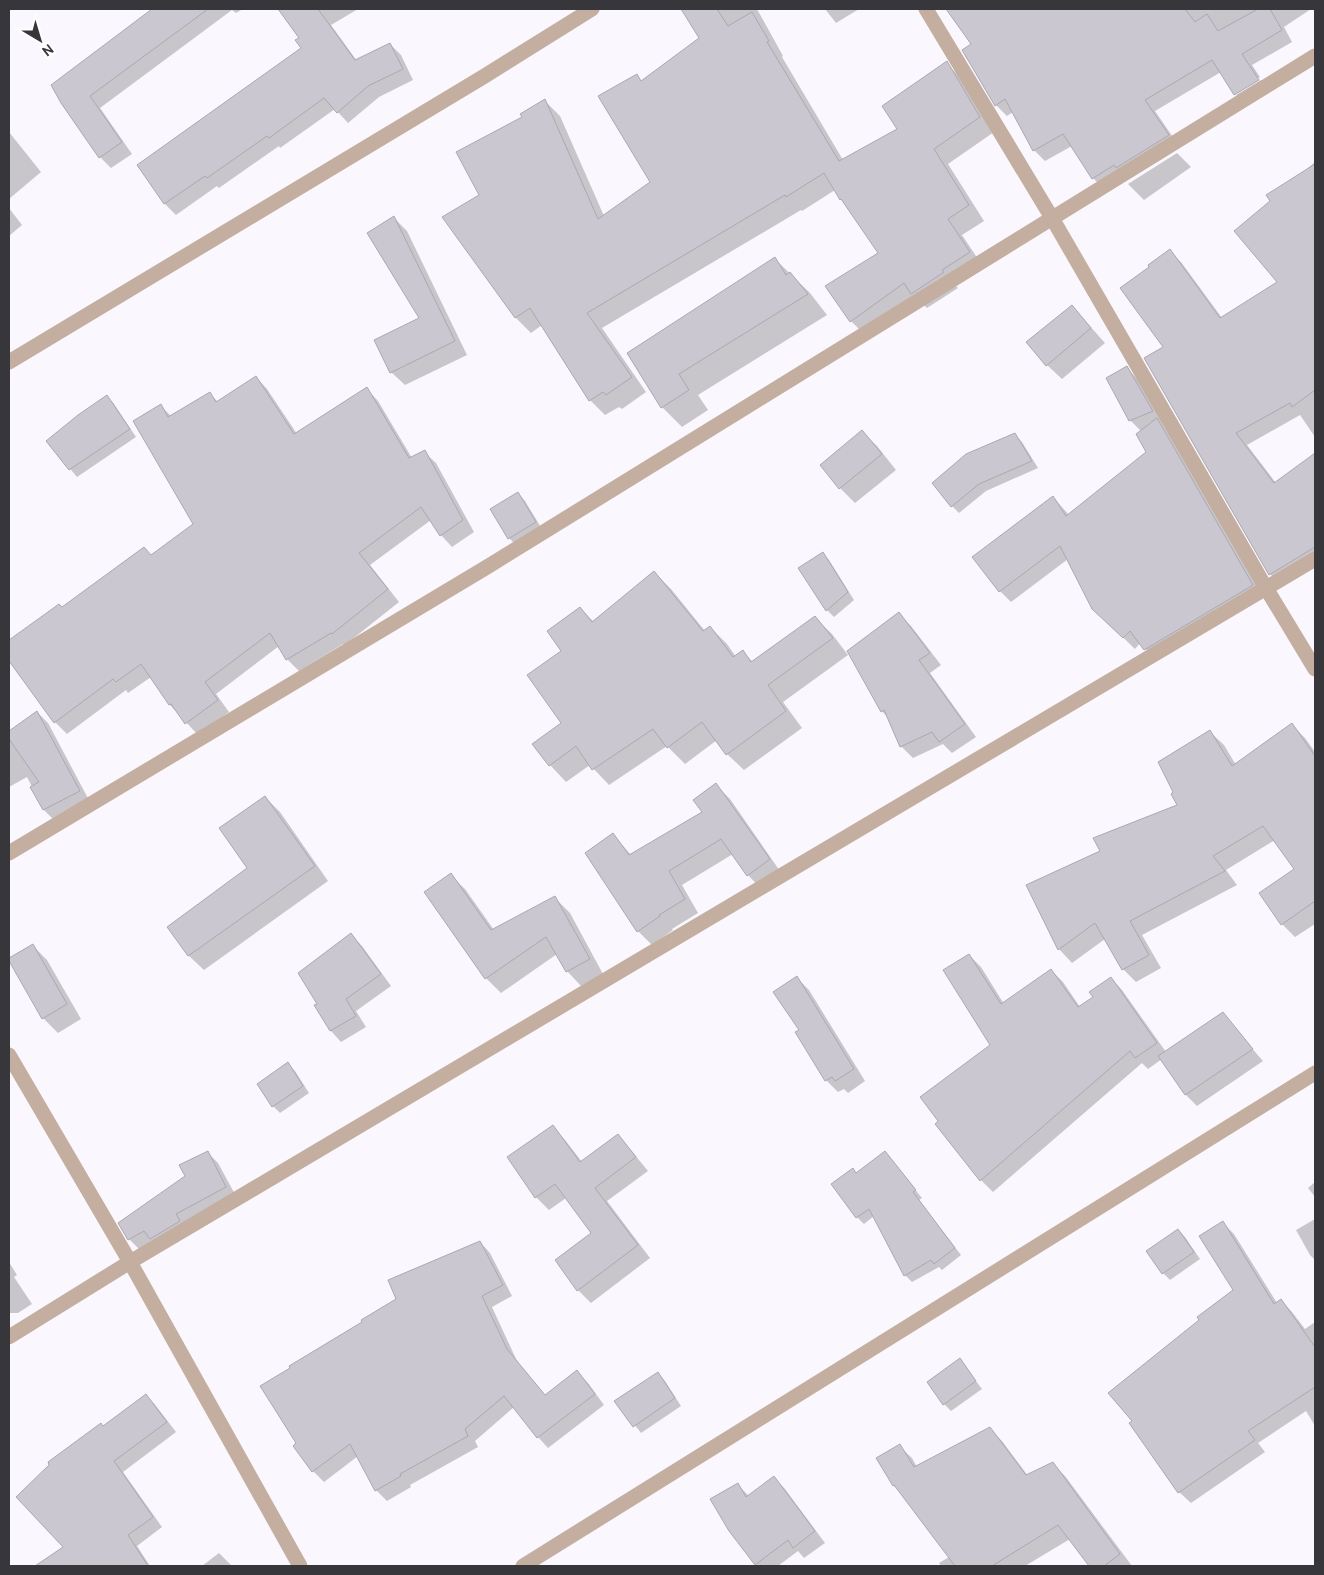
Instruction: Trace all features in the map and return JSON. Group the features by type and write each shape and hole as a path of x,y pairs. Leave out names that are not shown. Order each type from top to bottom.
{"street":[{"path":"9,362 592,9"},
{"path":"926,9 1052,218 1266,588 1315,669"},
{"path":"9,853 487,567 1315,56"},
{"path":"9,1337 130,1262 1315,559"},
{"path":"9,1055 130,1262 300,1566"},
{"path":"523,1566 1315,1073"}],"building":[{"path":"152,9 208,9 90,96 122,142 99,158 61,103 51,85"},
{"path":"278,9 318,9 355,60 390,43 403,69 368,86 337,113 324,98 269,138 267,136 207,178 205,176 164,204 137,165 301,48 295,40 299,38"},
{"path":"681,9 717,9 728,26 752,12 769,41 767,42 839,161 897,129 882,106 947,61 980,117 934,149 969,205 948,219 970,252 942,270 944,272 911,294 904,283 850,322 825,286 878,253 840,200 824,173 587,313 632,377 606,395 603,392 589,401 530,308 515,318 442,217 479,195 456,152 522,117 520,114 545,99 598,219 650,182 598,96 637,74 641,81 699,38"},
{"path":"946,9 1185,9 1195,22 1207,14 1218,31 1258,9 1270,9 1282,30 1242,54 1259,80 1234,95 1212,60 1145,100 1169,135 1116,168 1114,165 1092,179 1063,134 1033,151 1005,99 995,106 962,50 971,44"},
{"path":"1315,164 1315,390 1292,407 1290,403 1236,433 1274,483 1315,453 1315,547 1269,575 1144,358 1163,347 1120,288 1170,249 1220,318 1277,282 1234,231 1270,201 1266,195"},
{"path":"394,216 455,341 390,373 374,340 419,318 367,233"},
{"path":"775,257 786,275 790,272 808,294 679,374 689,390 661,408 627,353"},
{"path":"1072,305 1091,328 1046,366 1026,342"},
{"path":"1127,366 1153,411 1129,421 1106,378"},
{"path":"256,376 294,434 367,387 409,458 425,450 463,520 440,536 421,507 359,553 388,589 332,634 286,660 270,633 205,682 218,700 185,724 171,704 169,705 141,664 116,682 113,679 54,723 9,661 9,640 59,604 62,607 144,547 151,555 193,524 133,421 161,404 168,417 210,392 216,402"},
{"path":"107,395 130,429 69,470 46,441"},
{"path":"1157,418 1253,585 1144,650 1130,631 1123,638 1092,609 1060,546 999,592 972,557 1053,496 1066,516 1146,452 1136,434"},
{"path":"862,430 882,454 839,489 820,465"},
{"path":"1015,433 1032,461 979,484 951,507 932,483 966,454"},
{"path":"518,492 536,522 508,539 490,509"},
{"path":"823,552 848,592 826,611 798,568"},
{"path":"654,571 703,631 710,626 733,657 743,650 751,662 815,616 833,638 768,685 786,711 726,755 702,722 667,748 653,729 592,770 576,746 549,766 532,744 561,723 527,675 561,651 547,631 580,607 592,622"},
{"path":"899,612 930,653 919,660 965,724 939,742 932,732 900,747 884,710 881,712 847,651"},
{"path":"37,711 80,791 43,810 30,787 39,782 9,739 9,731"},
{"path":"1292,723 1315,756 1315,901 1281,925 1259,893 1294,869 1263,826 1213,856 1225,871 1130,921 1149,955 1122,970 1095,923 1058,950 1026,885 1100,851 1093,838 1177,805 1171,794 1173,792 1158,762 1210,730 1232,766"},
{"path":"716,783 770,859 747,876 721,839 669,871 685,899 659,915 637,932 585,853 613,833 629,855 702,812 693,800"},
{"path":"265,796 315,866 188,956 167,927 247,868 219,828"},
{"path":"451,873 491,930 555,896 590,959 566,972 546,937 485,979 424,892"},
{"path":"351,933 381,974 346,999 356,1016 330,1031 314,1005 317,1004 298,973"},
{"path":"33,944 67,1004 42,1019 9,961 9,958"},
{"path":"969,954 1001,1004 1051,969 1078,1007 1093,997 1089,992 1111,977 1157,1043 1135,1058 1130,1051 980,1181 935,1124 938,1121 920,1097 990,1045 943,970"},
{"path":"797,976 854,1069 835,1081 832,1077 825,1081 795,1032 799,1030 773,992"},
{"path":"1223,1012 1253,1049 1185,1095 1158,1056"},
{"path":"288,1062 303,1086 272,1107 257,1084"},
{"path":"553,1125 580,1162 618,1134 636,1157 595,1188 638,1245 577,1291 555,1260 591,1233 555,1184 535,1198 507,1157"},
{"path":"208,1151 226,1187 176,1214 180,1221 150,1239 144,1231 128,1240 118,1223 185,1176 179,1165"},
{"path":"885,1151 916,1190 913,1192 955,1248 934,1264 931,1260 904,1276 869,1209 856,1218 831,1184 853,1168 856,1173"},
{"path":"1223,1221 1274,1304 1281,1299 1315,1347 1315,1387 1248,1431 1255,1440 1178,1493 1129,1423 1132,1421 1108,1393 1199,1320 1197,1317 1233,1290 1199,1236"},
{"path":"1178,1229 1194,1252 1162,1274 1146,1251"},
{"path":"480,1241 503,1285 482,1296 507,1349 545,1395 577,1370 595,1394 537,1438 504,1396 465,1429 468,1436 400,1474 401,1476 375,1491 350,1444 312,1472 293,1446 296,1443 260,1386 396,1299 388,1280"},
{"path":"960,1358 976,1381 943,1405 927,1382"},
{"path":"658,1372 675,1398 633,1427 614,1401"},
{"path":"146,1394 167,1422 114,1461 153,1517 128,1535 148,1566 35,1566 63,1547 16,1497 49,1465 48,1462 101,1423 103,1426"},
{"path":"990,1427 1026,1475 1053,1462 1120,1554 1104,1566 1089,1566 1058,1525 992,1566 955,1566 893,1486 876,1458 900,1444 914,1467"},
{"path":"774,1476 815,1531 793,1548 788,1540 755,1565 729,1531 710,1499 738,1483 746,1497"}]}
